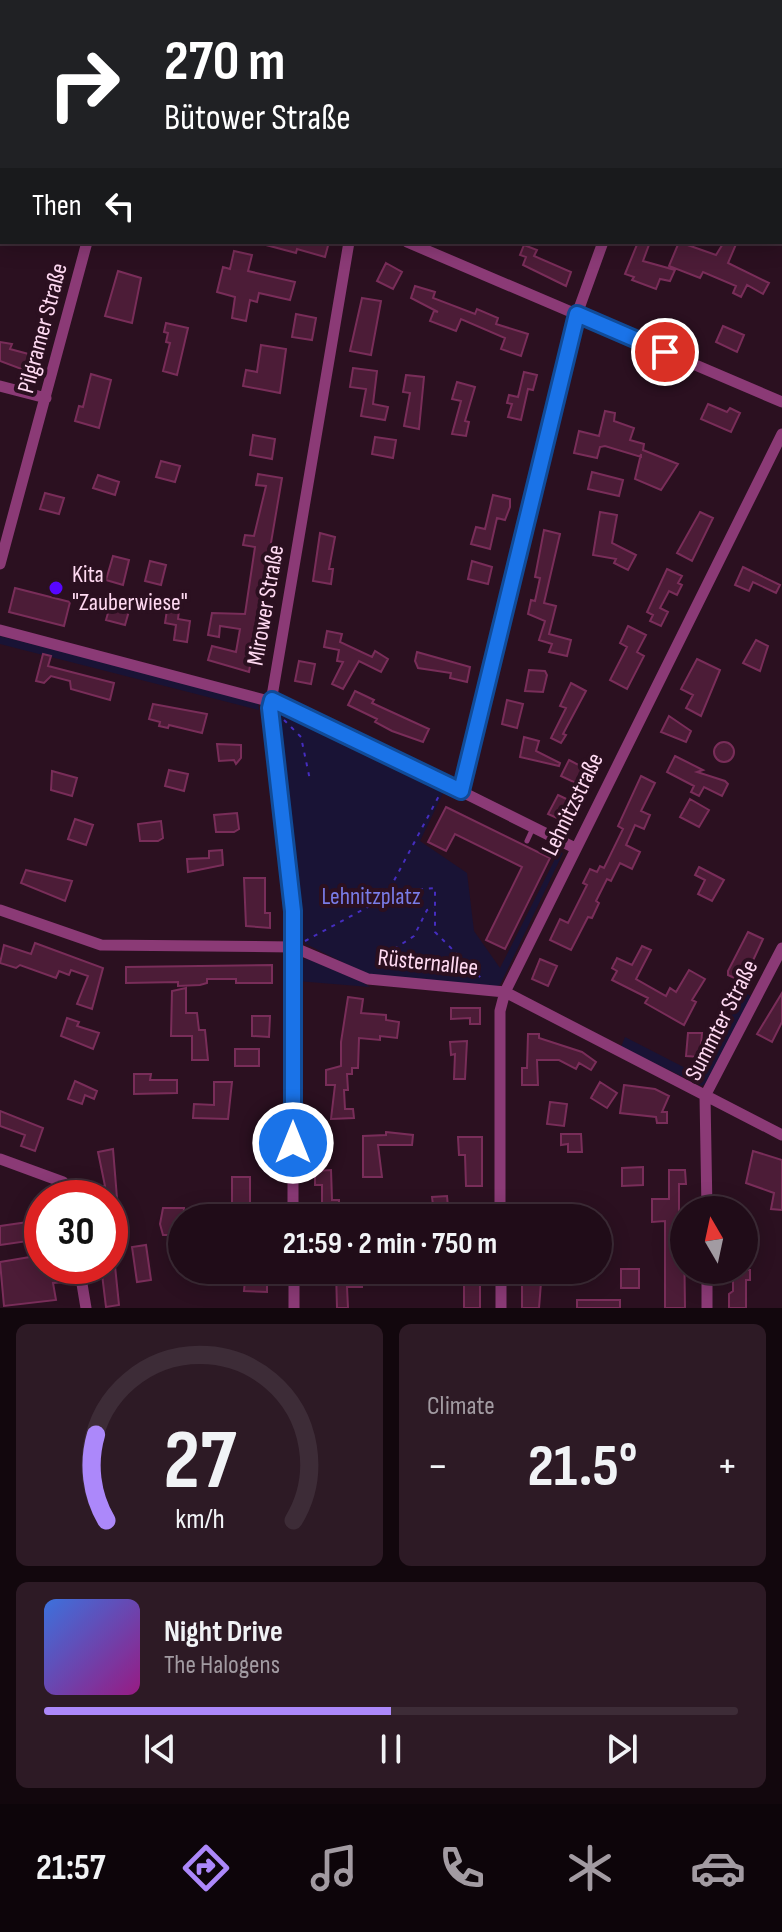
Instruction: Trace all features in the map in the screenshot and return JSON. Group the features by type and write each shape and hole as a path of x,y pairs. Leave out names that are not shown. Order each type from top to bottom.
{"street":[{"name":"Pilgramer Straße","path":"0,564 86,244"},
{"name":"Mirower Straße","path":"293,1204 293,911 271,718 272,700 349,244"},
{"path":"412,244 782,402"},
{"path":"461,791 577,314 602,244"},
{"path":"0,386 46,398"},
{"name":"Lehnitzstraße","path":"500,1204 500,1011 505,992 782,434"},
{"path":"0,630 272,700 575,848"},
{"name":"Rüsternallee","path":"0,910 101,945 293,947 368,979 505,992 782,1135"},
{"name":"Summter Straße","path":"707,1196 705,1096 782,948"},
{"path":"0,1159 58,1180"},
{"path":"82,1284 86,1308"},
{"path":"294,1284 294,1308"},
{"path":"501,1284 501,1308"},
{"path":"707,1284 707,1308"}],"lane":[{"path":"527,841 534,827"}],"path":[{"path":"271,718 283,719 301,737 310,780"},
{"path":"293,947 377,902 388,892 445,783"},
{"path":"388,892 435,888 435,932 486,984"},
{"path":"435,908 427,910 414,936 397,946 394,954 427,974 472,968"}],"green space":[{"path":"0,636 258,701 259,710 0,644"},
{"name":"Lehnitzplatz","path":"284,714 443,793 420,841 467,873 474,931 500,968 559,851 563,853 500,985 494,987 368,975 306,944 299,935 294,833 277,728 280,716"},
{"path":"306,958 370,987 297,981 298,961"},
{"path":"744,992 752,997 707,1082 702,1086 621,1047 625,1037 701,1076"}],"building":[{"path":"266,244 328,244 325,257"},
{"path":"637,244 649,244 643,261 675,270 670,281 660,279 656,289 625,274"},
{"path":"678,244 716,255 723,244 736,244 728,263 769,283 763,294 747,285 741,297 733,293 736,286 703,272 700,278 669,266"},
{"path":"524,245 537,250 534,256 571,272 566,286 523,265 526,257 520,255"},
{"path":"234,251 252,255 248,271 295,282 290,300 259,293 257,302 250,300 246,321 232,318 235,297 217,292 223,267 230,269"},
{"path":"386,263 402,272 393,289 377,281"},
{"path":"118,271 141,278 132,323 105,316"},
{"path":"415,286 435,292 433,298 475,314 477,309 498,318 496,324 528,334 521,356 501,349 505,338 461,319 456,331 430,321 434,311 438,312 411,298"},
{"path":"362,298 381,301 371,355 350,351"},
{"path":"296,314 316,318 312,340 292,337"},
{"path":"166,323 188,328 177,375 163,371 170,343 166,342 168,333 164,332"},
{"path":"723,326 744,335 737,352 716,342"},
{"path":"0,342 12,344 10,349 36,356 32,373 0,361"},
{"path":"261,345 286,349 280,393 243,386 246,370 257,372"},
{"path":"353,368 377,371 373,404 388,407 385,420 361,416 366,389 350,387"},
{"path":"524,372 537,375 533,390 528,389 521,420 508,417 512,404 507,403 509,395 518,397"},
{"path":"91,374 111,380 99,428 75,421 79,406 83,407"},
{"path":"406,375 424,377 419,429 404,426 410,393 403,392"},
{"path":"457,382 475,387 465,421 469,422 466,436 452,434 461,401 452,399"},
{"path":"708,404 727,412 730,408 740,413 731,432 701,419"},
{"path":"605,411 615,413 614,421 634,428 630,440 644,444 643,450 678,464 661,490 635,479 640,457 605,446 600,447 597,458 574,453 579,431 599,436"},
{"path":"253,435 275,439 272,459 250,455"},
{"path":"375,437 396,440 393,458 372,454"},
{"path":"161,461 180,466 175,482 156,477"},
{"path":"592,472 623,480 619,496 588,489"},
{"path":"258,474 282,478 249,672 208,660 212,646 236,652 240,629 220,626 219,637 208,635 212,613 245,614 255,547 243,545 245,535 254,536 266,486 256,485"},
{"path":"98,475 119,482 115,495 93,488"},
{"path":"45,493 64,498 59,514 40,509"},
{"path":"493,495 510,499 510,507 505,520 497,518 490,549 471,544 476,527 485,529"},
{"path":"600,512 617,515 612,543 636,555 628,570 614,563 616,559 593,555"},
{"path":"700,512 713,518 692,561 677,553"},
{"path":"544,530 560,534 544,603 556,606 549,634 571,640 567,656 549,652 552,644 539,640 545,621 528,614 531,600 535,601 540,578 535,577"},
{"path":"320,533 335,537 329,569 333,569 331,584 313,581"},
{"path":"113,556 129,560 123,585 106,580"},
{"path":"150,561 166,565 161,585 145,581"},
{"path":"472,561 492,567 488,584 468,579"},
{"path":"743,567 780,585 776,593 753,582 749,591 735,585"},
{"path":"667,569 682,576 678,583 682,585 677,595 669,591 660,608 668,612 661,626 650,621 653,615 647,612"},
{"path":"15,588 70,602 64,626 9,612"},
{"path":"112,599 131,604 125,625 106,620"},
{"path":"167,610 179,611 178,619 190,621 187,642 174,640 176,625 165,623"},
{"path":"628,626 646,635 637,652 644,656 627,689 610,680 627,647 620,643"},
{"path":"327,631 342,634 340,642 372,657 375,651 388,659 381,672 359,661 343,689 332,684 343,662 337,661 339,650 324,647"},
{"path":"756,640 768,646 760,671 743,663"},
{"path":"417,652 470,667 467,682 450,678 451,673 418,668 415,661"},
{"path":"43,654 51,656 48,666 114,683 110,700 71,689 70,681 51,676 44,683 36,681"},
{"path":"697,659 720,670 701,716 686,708 693,695 681,689"},
{"path":"299,661 315,664 311,684 295,681"},
{"path":"529,670 545,671 543,692 525,691"},
{"path":"571,683 586,691 561,743 551,738 566,708 560,706"},
{"path":"355,691 374,700 372,703 429,729 423,742 392,731 375,722 377,719 348,705"},
{"path":"507,700 523,704 517,728 502,724"},
{"path":"153,704 207,714 202,733 169,725 168,728 159,726 160,722 149,719"},
{"path":"669,716 691,731 686,742 661,732"},
{"path":"524,737 539,741 536,751 560,763 559,766 520,757"},
{"path":"720,742 728,742 734,752 728,762 720,762 714,756 714,748"},
{"path":"217,744 241,745 241,758 236,764 234,760 219,761"},
{"path":"675,756 703,770 697,772 725,781 728,784 722,796 704,787 699,796 691,792 694,786 667,772"},
{"path":"569,760 590,771 582,786 561,776"},
{"path":"169,770 188,774 184,791 165,786"},
{"path":"52,771 77,778 72,796 51,790"},
{"path":"641,776 655,783 641,811 650,815 644,829 635,825 626,845 640,852 632,869 620,863 611,881 607,879 592,918 588,917 571,950 550,940 560,919 568,923 587,885 583,883 590,869 597,872 600,866 604,868 623,829 618,826"},
{"path":"558,795 577,804 568,823 548,814"},
{"path":"690,799 709,810 699,827 680,817"},
{"path":"446,807 550,858 505,949 486,940 522,867 455,834 446,851 428,842"},
{"path":"237,813 239,829 216,832 214,815"},
{"path":"75,819 93,825 86,845 68,839"},
{"path":"161,821 163,838 140,841 138,824"},
{"path":"222,850 223,865 188,872 187,859 209,858 209,851"},
{"path":"699,867 724,880 712,901 698,894 705,880 695,875"},
{"path":"26,870 72,881 65,901 21,883"},
{"path":"244,878 265,878 265,913 270,913 270,928 246,926"},
{"path":"748,932 763,939 743,982 728,975 728,971"},
{"path":"35,943 103,968 92,1009 77,1004 88,976 71,970 69,975 59,971 56,978 20,965 16,968 0,963 4,945 31,954"},
{"path":"642,946 651,950 636,979 666,996 670,988 676,992 689,970 705,979 692,1000 696,1002 684,1025 645,1003 648,998 612,980 617,971 612,968 617,958 632,965"},
{"path":"540,959 557,966 548,986 532,979"},
{"path":"272,965 272,983 207,979 207,983 200,985 178,986 178,982 126,983 126,967"},
{"path":"186,988 186,1013 197,1013 199,1030 205,1030 208,1060 192,1060 192,1036 171,1036 172,991"},
{"path":"782,993 782,1022 772,1042 757,1034"},
{"path":"348,997 363,999 361,1013 386,1015 386,1020 399,1022 397,1038 359,1038 358,1068 352,1068 352,1074 347,1074 348,1090 344,1090 345,1109 353,1109 354,1118 331,1119 335,1085 326,1085 326,1070 341,1066 341,1042"},
{"path":"451,1008 480,1008 480,1024 470,1024 470,1018 451,1019"},
{"path":"252,1016 270,1016 269,1037 252,1036"},
{"path":"67,1018 79,1022 77,1026 99,1033 93,1049 61,1036"},
{"path":"688,1033 702,1033 700,1057 686,1056"},
{"path":"528,1034 539,1034 539,1038 582,1052 596,1062 591,1070 579,1063 576,1069 559,1060 537,1060 538,1085 522,1085 522,1068 527,1068"},
{"path":"467,1041 465,1079 454,1079 455,1054 451,1055 450,1042"},
{"path":"235,1049 259,1049 259,1066 235,1066"},
{"path":"134,1074 151,1074 150,1080 177,1080 177,1093 134,1094"},
{"path":"75,1081 97,1091 94,1099 85,1095 82,1104 68,1099"},
{"path":"214,1082 232,1082 228,1119 193,1118 194,1104 214,1105"},
{"path":"600,1082 617,1093 607,1108 591,1098"},
{"path":"624,1085 655,1089 669,1096 662,1112 667,1112 667,1123 657,1123 656,1117 620,1113"},
{"path":"550,1102 567,1104 564,1126 547,1124"},
{"path":"0,1111 43,1128 35,1151 21,1146 25,1135 0,1126"},
{"path":"386,1132 413,1135 412,1145 378,1145 382,1177 363,1177 363,1136 386,1135"},
{"path":"561,1134 581,1134 582,1152 568,1152 568,1144 561,1145"},
{"path":"458,1137 482,1137 482,1186 466,1186 465,1155 459,1155"},
{"path":"113,1149 116,1180 104,1180 98,1152"},
{"path":"753,1151 782,1160 782,1210 771,1209 774,1193 746,1183"},
{"path":"643,1167 643,1185 622,1186 622,1168"},
{"path":"331,1170 332,1200 339,1200 339,1204 322,1204 322,1185 315,1185 315,1171"},
{"path":"669,1170 685,1170 686,1184 679,1184 679,1196 670,1196 670,1284 685,1284 685,1308 665,1308 665,1221 652,1222 652,1199 669,1199"},
{"path":"232,1177 250,1177 250,1204 232,1204"},
{"path":"447,1196 448,1204 433,1204 432,1197"},
{"path":"163,1208 168,1208 168,1235 163,1235 160,1224"},
{"path":"24,1223 24,1242 0,1245 0,1226"},
{"path":"146,1245 151,1280 137,1282 132,1247"},
{"path":"24,1258 24,1284 53,1284 56,1300 4,1306 0,1262"},
{"path":"621,1269 639,1269 639,1288 621,1288"},
{"path":"103,1284 117,1284 119,1305 106,1307"},
{"path":"245,1284 267,1284 267,1292 244,1291"},
{"path":"336,1284 362,1284 362,1287 347,1287 348,1308 337,1308"},
{"path":"464,1284 480,1284 480,1308 464,1308"},
{"path":"522,1284 541,1284 539,1308 522,1308"},
{"path":"733,1284 746,1284 746,1308 729,1308 729,1294 733,1291"},
{"path":"577,1300 620,1300 620,1308 577,1308"}],"place":[{"name":"Kita \"Zauberwiese\"","path":"56,588"}],"route":[{"path":"293,1143 293,911 270,708 272,700 461,791 577,314 665,352"}]}
